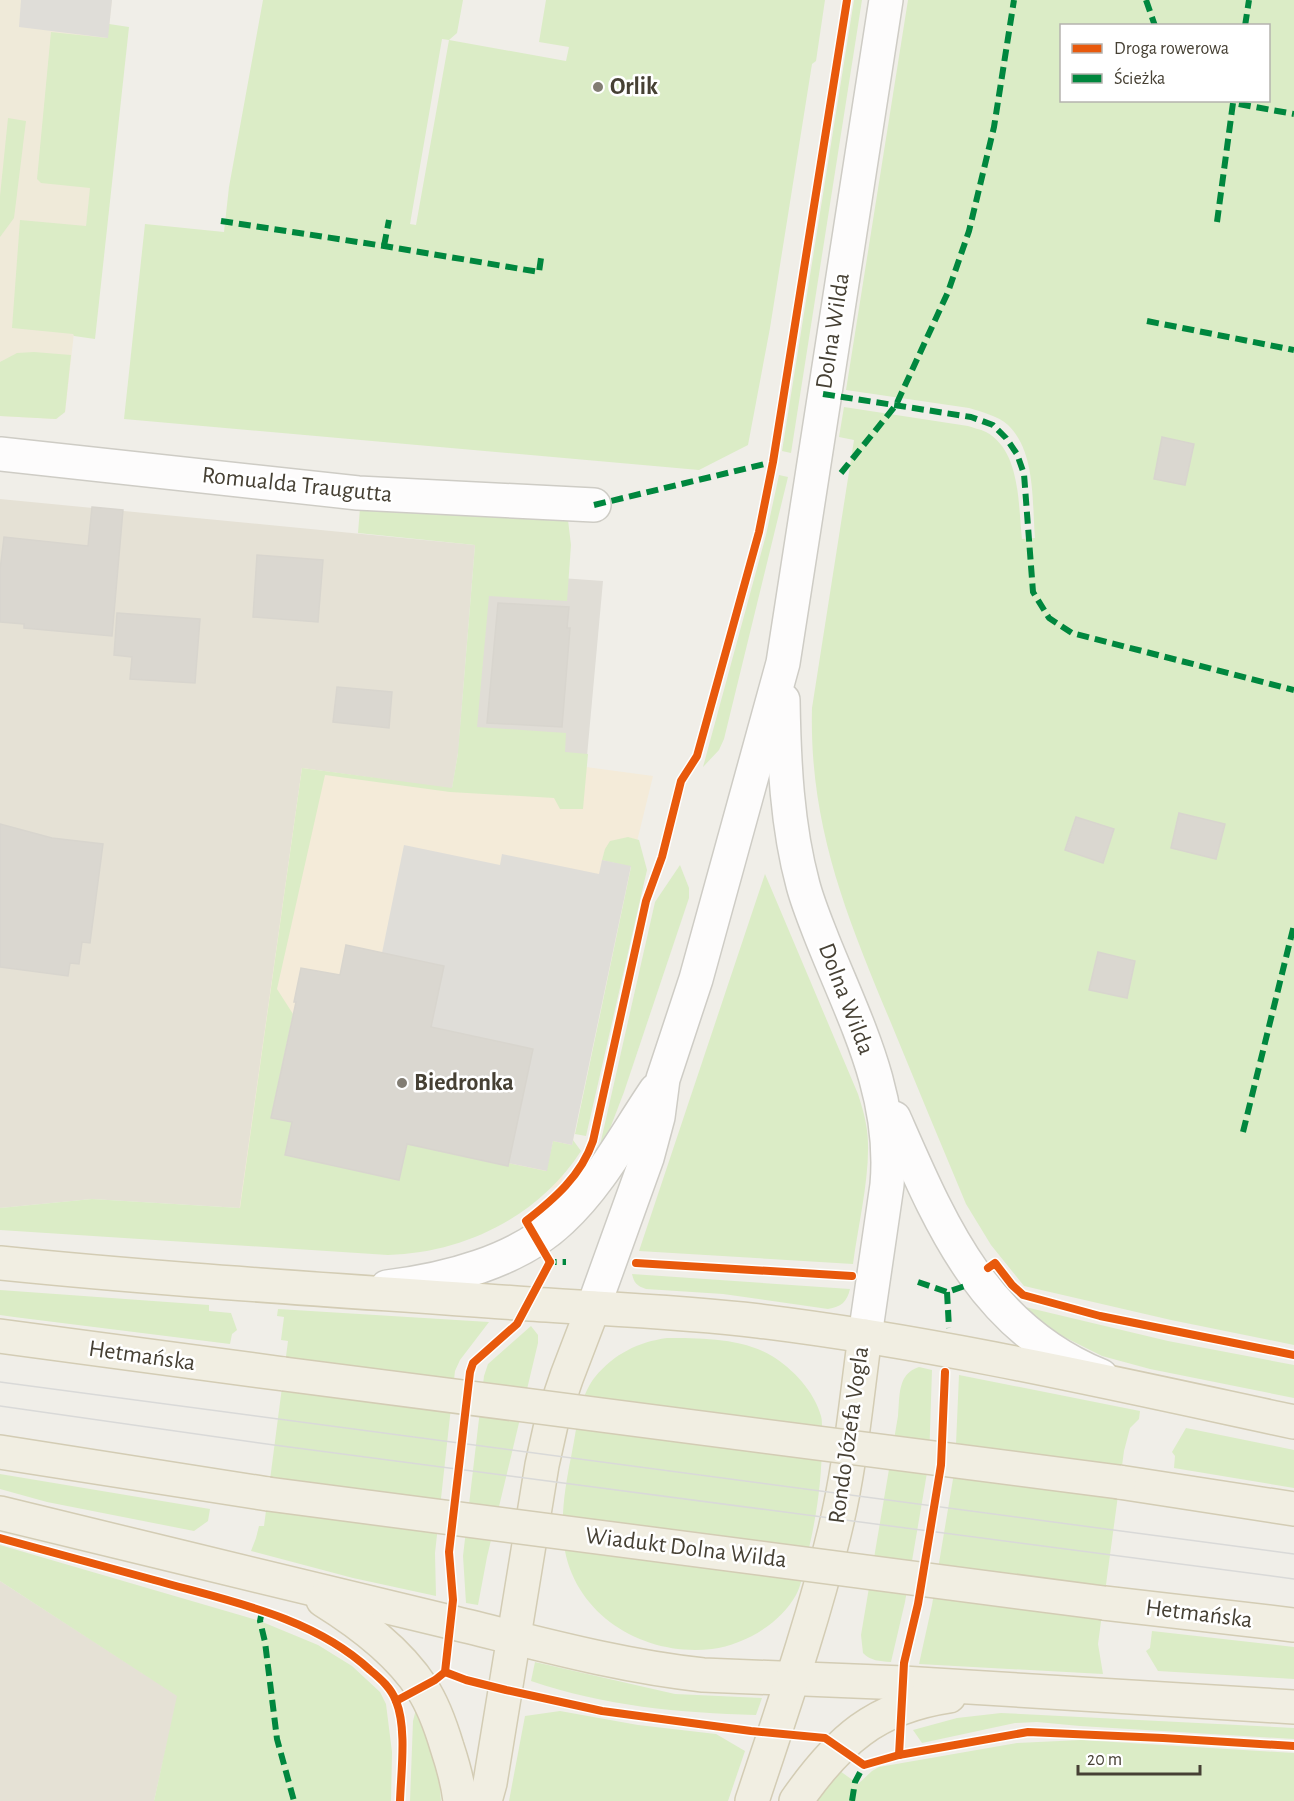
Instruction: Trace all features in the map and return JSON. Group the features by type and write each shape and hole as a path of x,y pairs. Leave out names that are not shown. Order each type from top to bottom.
{"main road":[{"name":"Rondo Józefa Vogla","path":"0,1263 129,1276 756,1321 865,1336 835,1533 792,1679"},
{"path":"485,1801 515,1638 542,1466 552,1420 593,1308"},
{"name":"Hetmańska","path":"0,1336 1119,1482 1294,1509"},
{"path":"865,1336 1125,1386 1294,1422"},
{"name":"Wiadukt Dolna Wilda","path":"0,1452 268,1494 1104,1603"},
{"path":"0,1513 304,1588 654,1669 703,1675 1004,1689 1294,1707"},
{"path":"304,1588 368,1631 422,1687 435,1710 443,1732 460,1801"},
{"name":"Hetmańska","path":"1104,1603 1294,1625"},
{"path":"752,1801 792,1679"},
{"path":"796,1801 809,1782 840,1748 881,1716 926,1699 1004,1689"}],"street":[{"name":"Dolna Wilda","path":"593,1308 647,1158 658,1117 663,1079 696,979 783,663 886,0"},
{"name":"Romualda Traugutta","path":"0,454 358,493 594,505"},
{"name":"Dolna Wilda","path":"783,663 788,803 803,886 861,1032 879,1085 888,1141 889,1162 865,1336"},
{"path":"354,1291 422,1283 449,1276 505,1256 537,1239 559,1222 592,1186 663,1079"},
{"path":"879,1085 940,1222 964,1261 999,1306 1044,1345 1070,1362 1125,1386"}],"shaded area":[{"path":"0,0 112,0 65,412 56,419 0,416"},
{"path":"21,0 112,0 108,38 19,27"},
{"path":"0,499 475,545 458,753 452,789 302,768 240,1208 92,1199 0,1208"},
{"path":"474,572 603,581 586,767 458,753"},
{"path":"586,767 653,776 631,866 572,1145 560,1186 383,1234 239,1212 302,768 452,789"},
{"path":"404,845 500,865 502,854 599,874 602,860 631,866 572,1145 553,1141 547,1171 508,1163 532,1049 431,1027 444,966 382,953"},
{"path":"0,1581 178,1696 154,1801 0,1801"}],"green space":[{"path":"263,0 463,0 457,33 449,40 566,61 569,47 539,42 546,0 825,0 816,61 812,64 770,328 748,445 699,470 124,419 145,224 224,232 229,187","holes":["442,39 449,40 416,225 410,224"]},
{"path":"854,0 862,0 791,453 782,451"},
{"path":"908,0 1294,0 1294,1345 1171,1320 1024,1286 991,1245 966,1204 846,908 824,832 817,792 812,708 854,440 839,437 844,407 968,426 986,432 1006,452 1012,465 1016,480 1022,539 1035,538 1033,494 1024,449 1017,436 1004,422 969,408 846,390"},
{"path":"109,24 129,27 95,339 73,334 12,328 20,220 86,226 90,188 41,183 37,179 51,32 107,38"},
{"path":"8,118 26,121 14,218 0,237 0,196"},
{"path":"17,353 71,355 65,412 56,419 0,416 0,362"},
{"path":"779,475 788,477 724,739 719,750 703,767 766,535"},
{"path":"360,508 568,520 571,545 567,601 489,596 477,727 566,733 565,752 588,754 583,809 560,809 554,798 450,792 325,775 277,989 293,1014 271,1117 292,1122 285,1155 399,1180 407,1144 507,1166 508,1163 546,1171 553,1141 572,1145 573,1140 581,1151 564,1174 544,1194 522,1212 498,1227 445,1247 417,1253 388,1255 0,1230 0,1208 92,1199 240,1208 302,768 452,788 458,753 475,545 358,533"},
{"path":"628,837 639,840 647,870 586,1136 575,1134 631,867 602,860 610,841"},
{"path":"680,865 689,888 689,898 624,1092 598,1154 655,902"},
{"path":"765,874 858,1094 865,1118 868,1137 867,1173 853,1264 639,1251"},
{"path":"632,1274 850,1289 843,1303 828,1309 723,1294 646,1289 636,1284"},
{"path":"0,1290 209,1305 209,1311 231,1313 237,1330 232,1334 230,1344 0,1315"},
{"path":"1021,1306 1168,1341 1294,1365 1294,1398 1150,1369 1102,1356 1052,1331"},
{"path":"278,1309 489,1322 460,1360 455,1371 435,1553 436,1596 353,1578 251,1551 259,1526 264,1526 288,1341 281,1340 284,1317 277,1316"},
{"path":"531,1326 538,1335 538,1343 487,1557 478,1605 466,1603 463,1556 484,1376 488,1364"},
{"path":"667,1338 734,1342 772,1356 788,1367 808,1389 822,1419 818,1502 798,1591 781,1615 771,1624 748,1638 712,1649 687,1650 662,1646 638,1638 617,1627 598,1611 582,1592 570,1570 564,1545 563,1510 566,1487 579,1413 585,1394 595,1377 618,1356 636,1346"},
{"path":"919,1367 932,1370 929,1461 905,1602 891,1662 879,1661 863,1653 861,1635 901,1387 907,1375"},
{"path":"959,1375 1140,1411 1139,1419 1130,1428 1124,1451 1098,1644 1103,1674 919,1664 932,1605 955,1467"},
{"path":"1186,1428 1294,1450 1294,1488 1174,1468 1175,1456 1172,1452"},
{"path":"0,1474 210,1509 208,1521 194,1531 47,1502 0,1489"},
{"path":"0,1545 260,1621 318,1645 352,1666 380,1692 386,1704 392,1752 391,1801 154,1801 177,1696 0,1581"},
{"path":"1152,1631 1294,1647 1294,1679 1158,1671 1146,1651 1150,1648"},
{"path":"535,1662 675,1694 762,1698 756,1715 642,1707 586,1697 531,1681"},
{"path":"416,1709 438,1766 441,1801 410,1801 413,1721"},
{"path":"560,1711 638,1725 716,1734 745,1751 728,1801 509,1801 525,1716"},
{"path":"1001,1713 1294,1728 1294,1739 1037,1722 1015,1723 922,1743 913,1730 957,1718"},
{"path":"1081,1740 1294,1753 1294,1801 817,1801 840,1771 858,1784 879,1767 1017,1743"}],"building":[{"path":"1162,437 1194,444 1185,485 1154,479"},
{"path":"92,507 123,510 112,636 24,628 24,624 0,622 0,570 4,537 88,546"},
{"path":"257,555 323,560 318,622 253,617"},
{"path":"498,603 569,607 567,628 570,628 562,727 487,723"},
{"path":"117,613 200,619 195,683 130,679 132,657 114,655"},
{"path":"337,687 392,692 389,728 333,722"},
{"path":"1179,813 1225,824 1216,859 1171,848"},
{"path":"1076,817 1114,829 1103,863 1065,850"},
{"path":"0,824 52,838 103,844 90,943 82,942 79,964 70,963 68,976 0,967"},
{"name":"Biedronka","path":"346,945 444,966 431,1027 533,1049 508,1166 407,1144 399,1180 285,1155 292,1122 271,1118 301,968 340,975"},
{"path":"1098,952 1135,961 1127,998 1089,990"}],"tram line":[{"path":"0,1382 1294,1554"},
{"path":"0,1406 274,1445 1294,1579"}],"marked path":[{"path":"841,473 896,405 948,292 969,231 994,127 1014,0"},
{"path":"1146,0 1154,24"},
{"path":"1245,24 1249,0"},
{"path":"1217,222 1233,103 1294,114"},
{"path":"384,246 389,220"},
{"path":"221,221 539,272 541,258"},
{"path":"1147,321 1294,350"},
{"path":"823,394 971,417 993,425 1017,454 1024,474 1033,592 1049,618 1072,633 1294,690"},
{"path":"594,505 773,462"},
{"path":"1243,1132 1294,925"},
{"path":"548,1267 550,1262 566,1262"},
{"path":"918,1282 947,1292 965,1286"},
{"path":"947,1292 949,1328"},
{"path":"262,1611 260,1621 265,1642 277,1739 294,1801"},
{"path":"852,1801 855,1782 864,1765"}],"cycle path":[{"path":"550,1262 526,1221 566,1186 588,1154 593,1141 646,901 662,857 681,781 697,756 759,532 773,462 847,0"},
{"path":"396,1701 445,1672 453,1600 449,1552 470,1372 473,1363 517,1324 550,1262"},
{"path":"636,1263 852,1276"},
{"path":"988,1268 995,1263 1023,1295 1100,1316 1294,1355"},
{"path":"899,1755 904,1663 918,1604 941,1465 945,1372"},
{"path":"0,1538 240,1603 296,1623 347,1651 382,1680 396,1701 402,1737 400,1801"},
{"path":"445,1672 506,1690 602,1711 751,1731 825,1738 864,1765 899,1755 1028,1732 1294,1746"}],"place":[{"name":"Orlik","path":"598,87"},
{"name":"Biedronka","path":"402,1083"}]}
